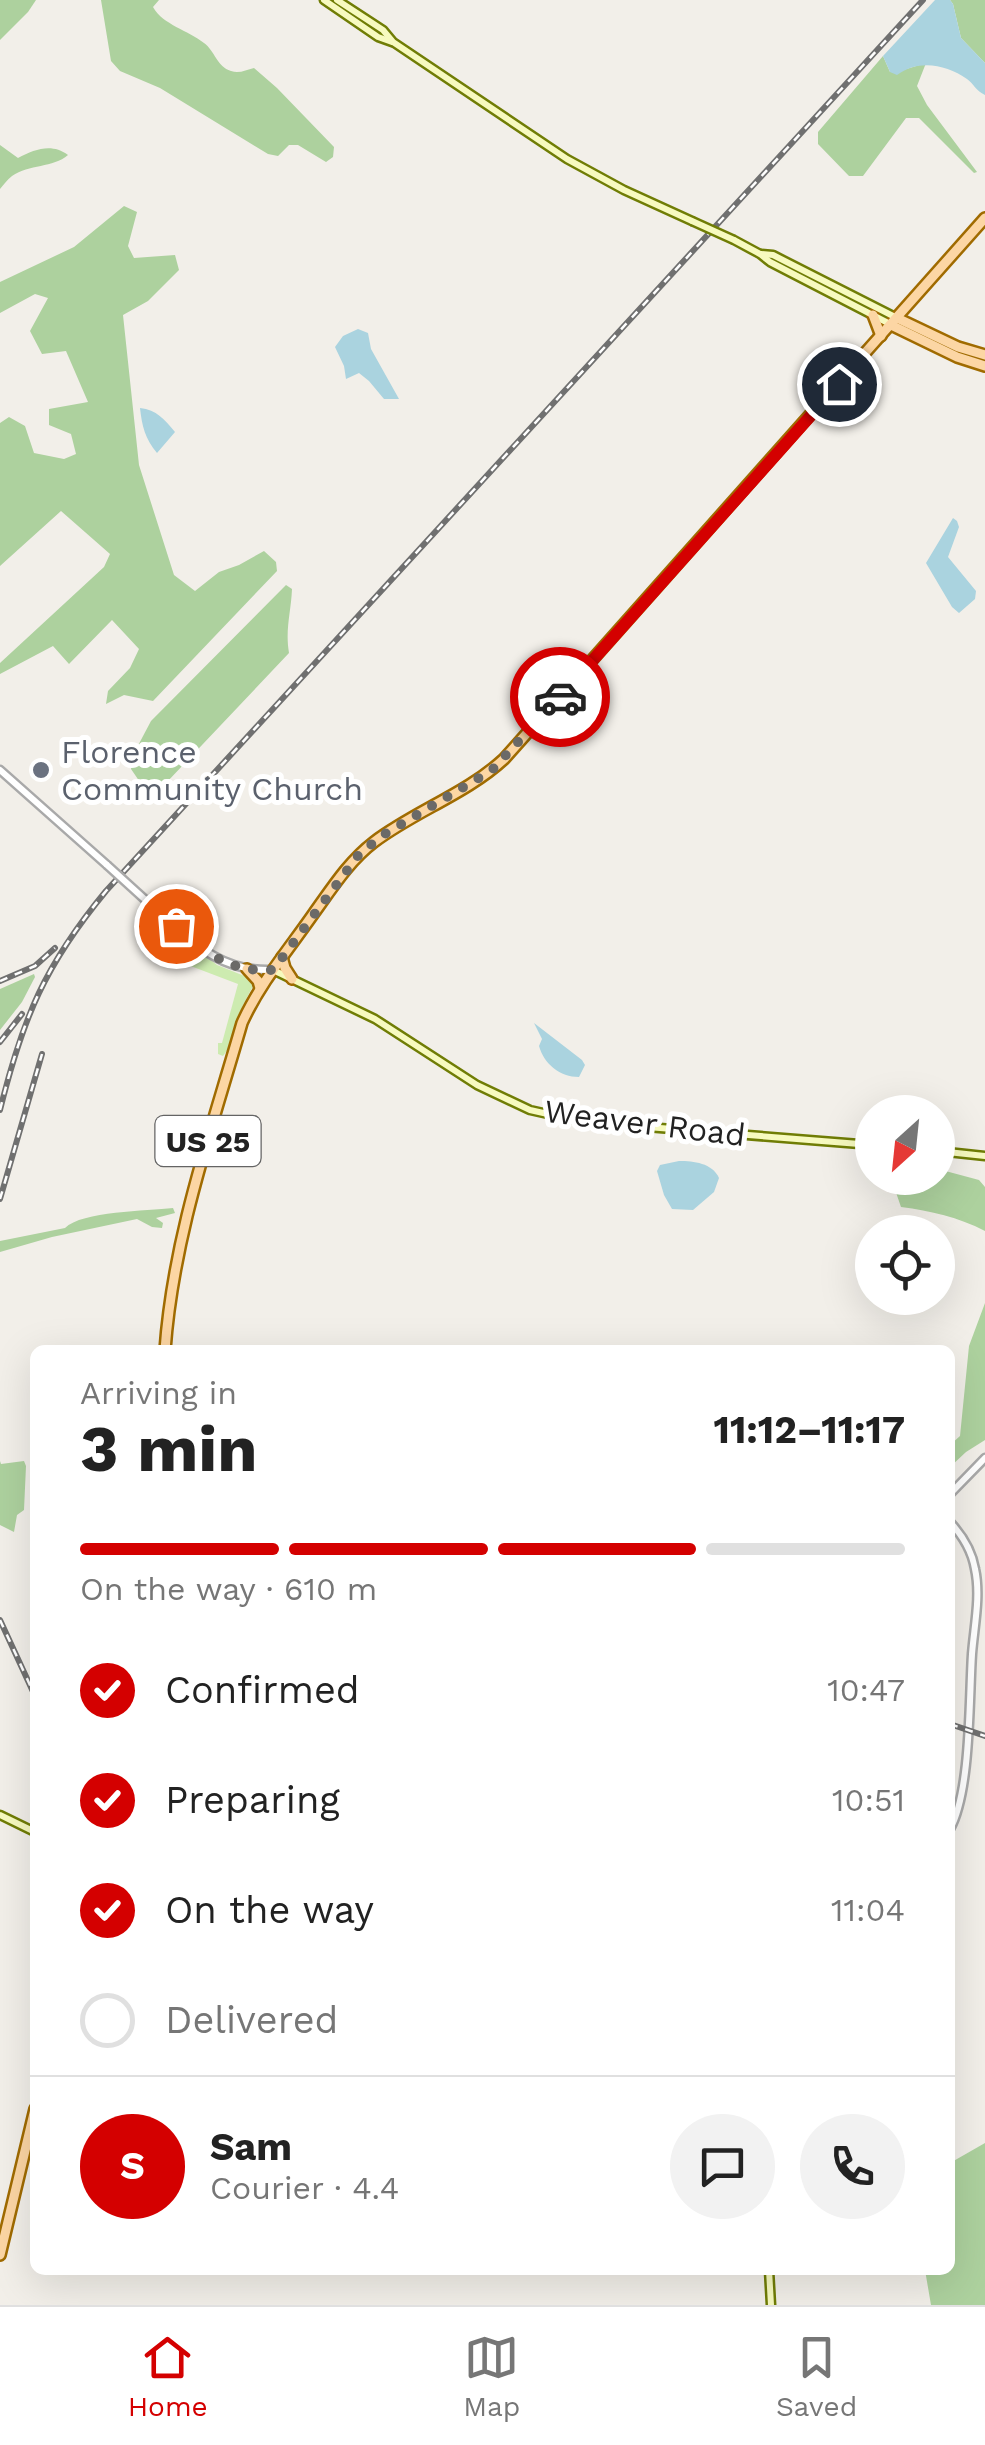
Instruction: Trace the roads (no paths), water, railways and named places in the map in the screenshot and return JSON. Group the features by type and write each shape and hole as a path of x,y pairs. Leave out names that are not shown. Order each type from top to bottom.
{"main road":[{"path":"324,0 378,38 393,42"},
{"path":"337,0 567,159 624,190 734,240 873,314 985,356"},
{"name":"US 25","path":"165,1345 177,1252 242,1023 282,957 360,853 481,778 504,759 985,218"},
{"path":"760,254 772,255 948,354 985,366"},
{"path":"873,314 881,336"},
{"path":"282,957 292,979"},
{"path":"247,970 260,988"},
{"name":"Weaver Road","path":"273,970 376,1019 477,1086 530,1110 570,1120 855,1144"},
{"path":"955,1153 985,1156"},
{"path":"0,1814 30,1829"},
{"path":"0,2254 30,2130"},
{"path":"770,2275 771,2305"}],"street":[{"path":"0,770 215,958 247,970 273,970"},
{"path":"955,1489 985,1458"},
{"path":"955,1529 968,1547 977,1578 964,1780 955,1820"}],"water":[{"path":"935,0 950,0 961,38 985,63 985,95 967,79 941,67 923,65 897,75 890,72 883,56"},
{"path":"358,329 368,333 371,349 399,399 384,399 359,373 346,379 335,347 343,336"},
{"path":"140,408 156,413 175,432 157,453 145,432"},
{"path":"953,518 959,527 948,557 976,591 975,599 959,613 926,563"},
{"path":"534,1023 582,1060 585,1065 579,1077 565,1075 549,1064 541,1052 542,1039"},
{"path":"679,1161 707,1166 719,1178 714,1192 693,1210 672,1209 657,1171 660,1165"}],"railway":[{"path":"0,1110 39,993 67,943 106,891 923,0"},
{"path":"0,981 35,966 55,948"},
{"path":"0,1042 22,1014"},
{"path":"0,1199 42,1054"},
{"path":"0,1620 30,1685"},
{"path":"955,1726 985,1736"}],"place":[{"name":"Florence Community Church","path":"41,770"}]}
